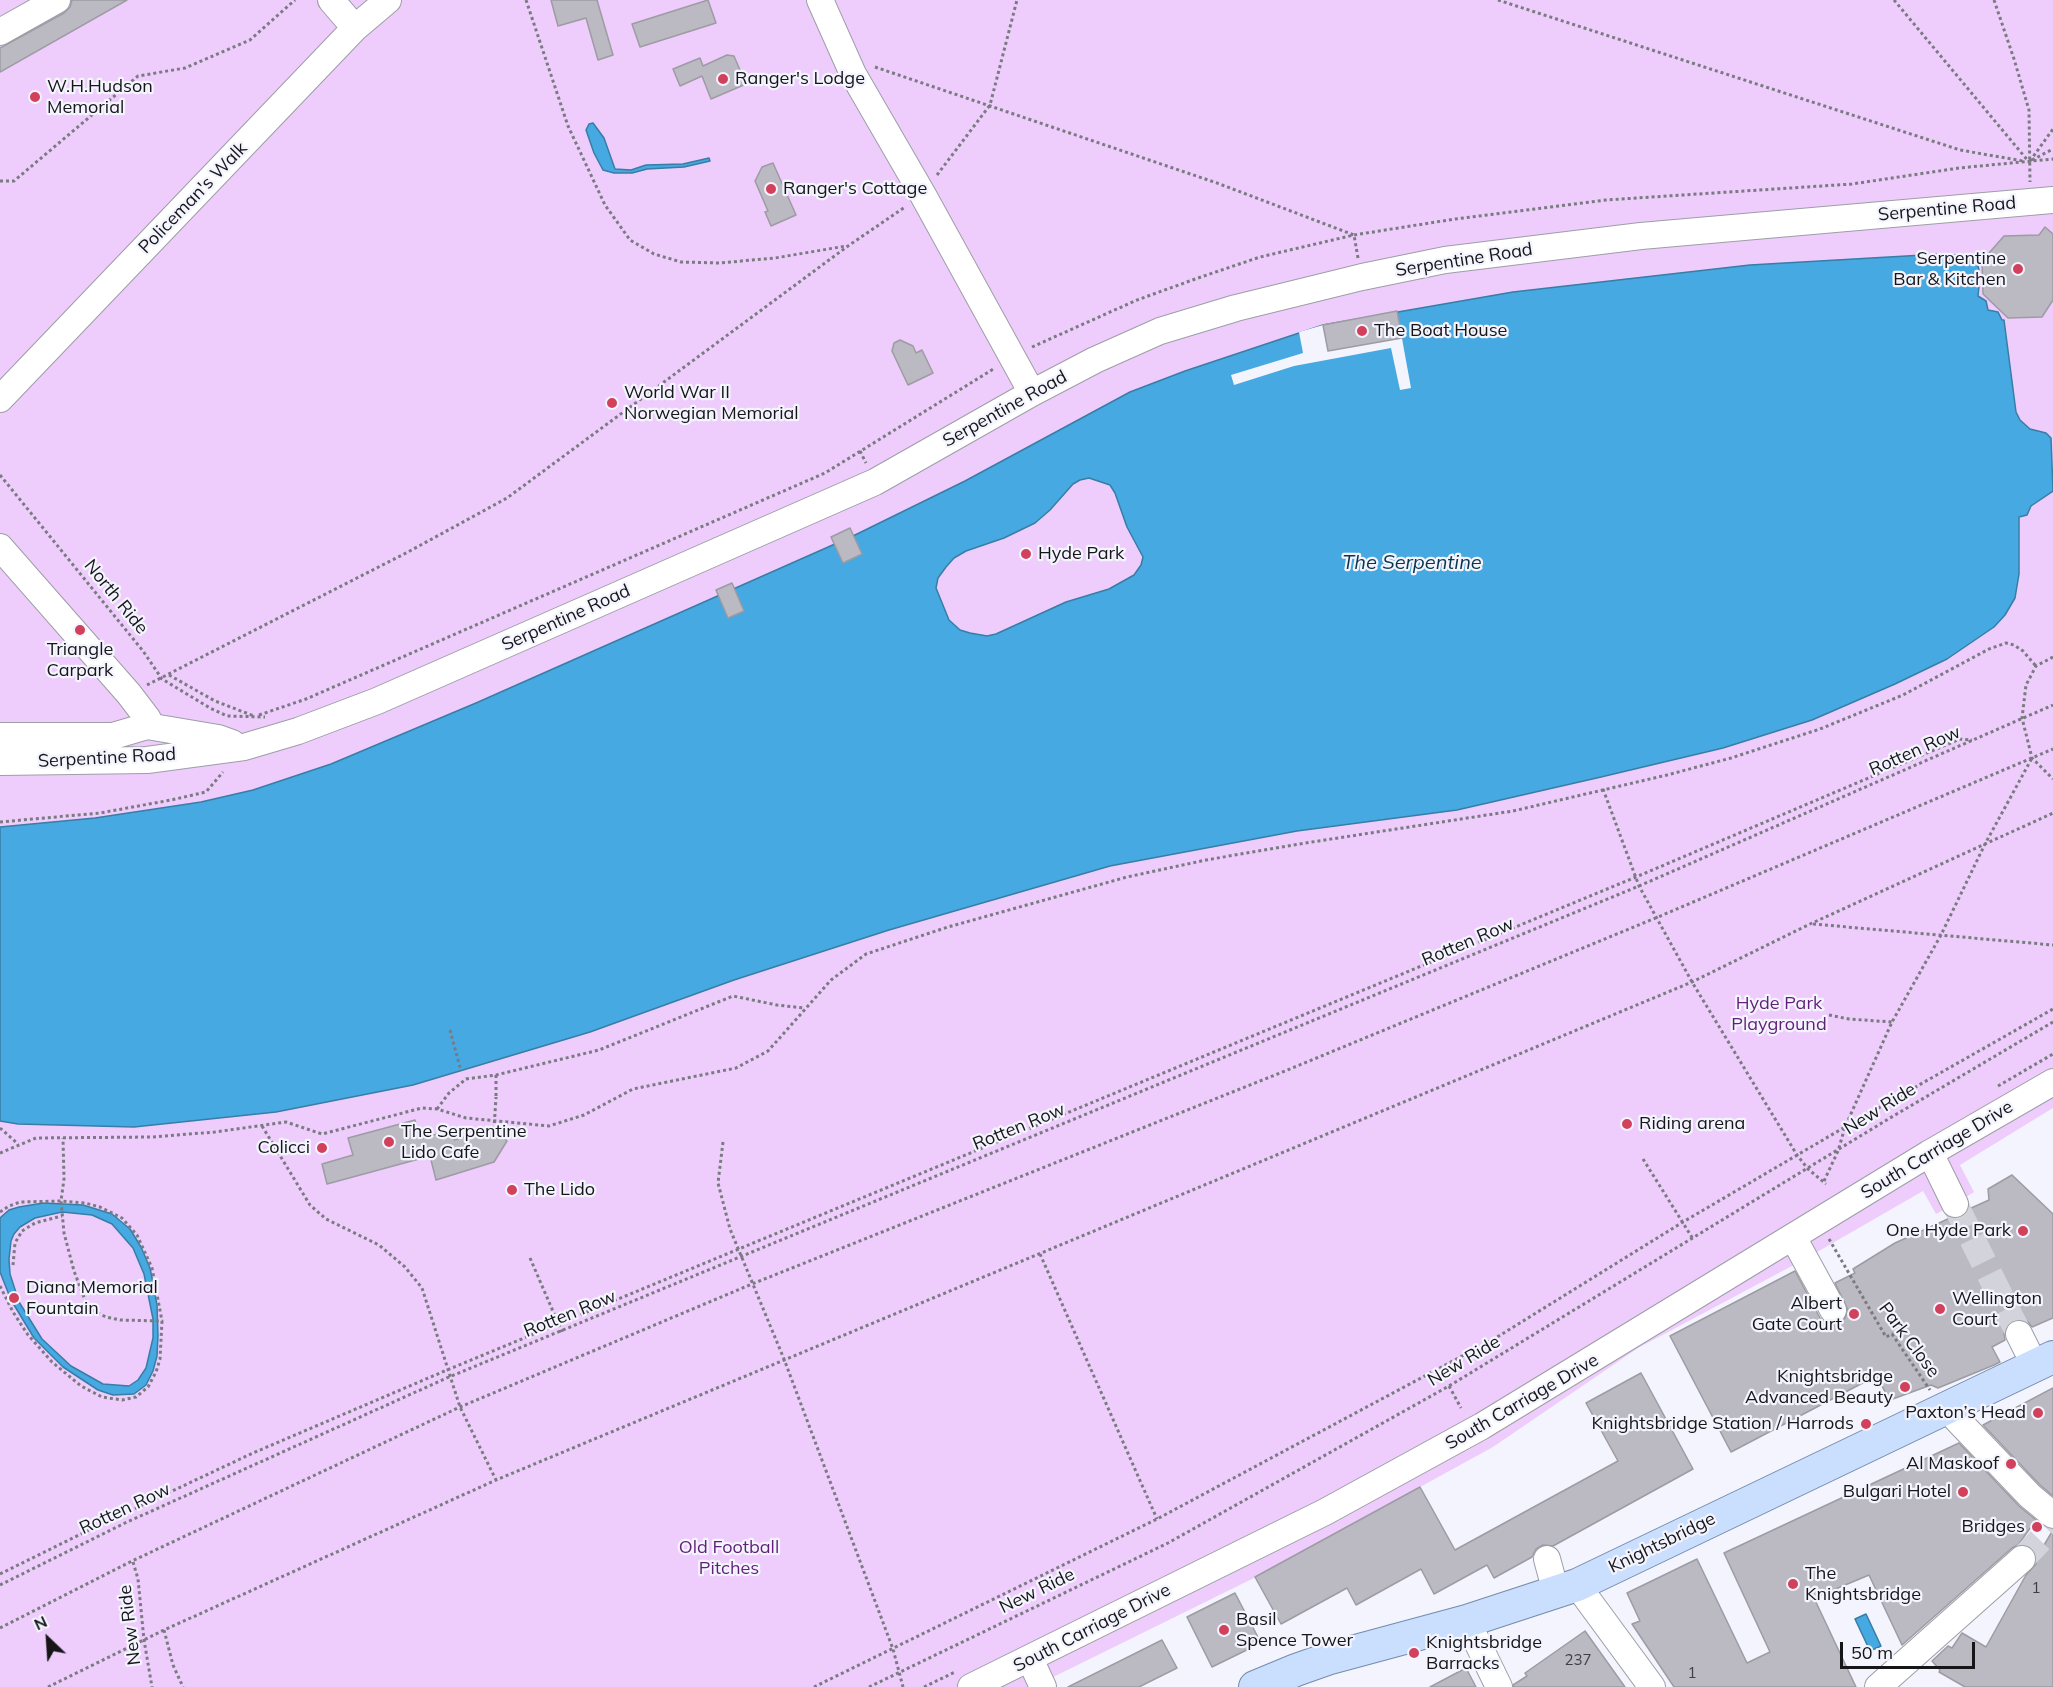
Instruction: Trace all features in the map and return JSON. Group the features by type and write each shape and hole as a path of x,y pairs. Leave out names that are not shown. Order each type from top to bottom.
{"main road":[{"name":"Knightsbridge","path":"1255,1687 1300,1678 1330,1658 1467,1621 1567,1588 2044,1362"}],"street":[{"path":"0,32 57,0"},
{"path":"331,0 355,28"},
{"name":"Policeman's Walk","path":"0,399 355,28 388,0"},
{"path":"820,0 845,58 1032,393"},
{"name":"Serpentine Road","path":"0,762 147,760 244,747 298,731 376,701 875,482 1095,360 1160,331 1236,308 1362,277 1445,260 1641,236 2042,200"},
{"path":"0,547 129,694 148,719 147,726"},
{"path":"0,735 113,736 147,726 218,738 244,747"},
{"name":"South Carriage Drive","path":"971,1687 1325,1512 1419,1461 1566,1377 1930,1153 2053,1082"},
{"path":"1930,1153 1955,1204"},
{"path":"1793,1237 1833,1310"},
{"path":"2019,1334 2044,1362"},
{"path":"1947,1408 2030,1496 2053,1515"},
{"path":"1546,1559 1567,1588 1652,1687"},
{"path":"1878,1687 2022,1559"},
{"path":"1467,1621 1499,1687"},
{"path":"1030,1659 1044,1687"}],"path":[{"path":"0,181 14,181 138,76 185,68 250,40 295,0"},
{"path":"525,0 568,126 605,205 630,240 654,254 681,262 719,263 775,258 848,246"},
{"path":"129,694 408,552 507,498 848,246 922,195 990,105 1017,0"},
{"path":"1498,0 1960,150 2029,162 2053,149"},
{"path":"1893,0 2029,162"},
{"path":"1994,0 2029,110 2029,162 2042,200"},
{"path":"845,58 1217,183 1354,235"},
{"path":"2029,162 2053,129"},
{"path":"255,717 306,699 825,473 1013,357 1158,292 1260,257 1354,235 1455,219 1606,200 1852,184 1959,168 2053,159"},
{"path":"856,465 865,461"},
{"name":"North Ride","path":"0,475 143,651 162,679 227,716 255,717"},
{"path":"0,1153 36,1138 152,1137 215,1132 286,1122 322,1134 422,1108 437,1109 466,1118 549,1126 584,1115 633,1089 736,1068 768,1051 831,980 866,954 948,927 1127,877 1299,843 1513,811 1731,758 1820,729 1903,695 1989,649 2006,644 2014,645 2023,651 2036,666"},
{"path":"2053,657 2036,666 2026,685 2022,718 2032,758 2053,779"},
{"path":"169,675 215,701 298,731"},
{"name":"Rotten Row","path":"0,1585 125,1523 449,1377 1639,886 2053,705"},
{"path":"255,717 276,715"},
{"path":"0,822 100,813 206,792 244,747 255,717"},
{"path":"0,1574 253,1453 558,1323 1636,877 1960,739 1973,741"},
{"path":"0,1628 132,1561 460,1407 752,1284 1285,1071 1658,917 2053,749"},
{"path":"1603,789 1639,886 1692,982 1797,1155 1808,1169 1825,1183 1845,1127 1892,1022 1941,935 1985,844 2032,758"},
{"path":"48,1687 164,1630 495,1480 1692,982 1810,924 2053,813"},
{"path":"1810,924 2053,945"},
{"path":"437,1109 449,1093 466,1079 496,1075 599,1050 733,996 804,1008"},
{"path":"814,1687 1157,1519 1494,1339 1683,1222 2053,1009"},
{"path":"1829,1015 1892,1022"},
{"name":"New Ride","path":"869,1687 1168,1543 1449,1386 2053,1022"},
{"path":"450,1030 461,1071"},
{"path":"494,1129 496,1075"},
{"path":"262,1126 310,1205 326,1219 379,1245 405,1267 422,1288 460,1407 495,1480"},
{"path":"0,1128 18,1144"},
{"path":"63,1138 62,1216 79,1289 89,1306 97,1313 120,1320 162,1322"},
{"path":"723,1142 718,1183 730,1229 783,1359 892,1649 903,1687"},
{"path":"1642,1159 1693,1239"},
{"path":"0,1212 20,1202 85,1203 106,1209 132,1227 152,1268 162,1322 160,1359 148,1387 136,1397 122,1400 93,1393 52,1362 28,1335 0,1286"},
{"path":"13,1265 15,1243 22,1231 45,1219 62,1216"},
{"name":"Park Close","path":"1819,1221 1886,1337 1892,1334 1931,1392 1947,1408"},
{"path":"1040,1254 1157,1519"},
{"path":"530,1258 562,1332"},
{"path":"1449,1386 1461,1408"},
{"name":"New Ride","path":"132,1561 138,1579 144,1640 152,1687"},
{"path":"164,1630 173,1665 183,1687"}],"green space":[{"name":"Hyde Park","path":"0,0 2053,0 2053,1108 1960,1165 1974,1192 1955,1204 1936,1214 1923,1191 1805,1259 1638,1348 1493,1447 1256,1577 1033,1687 0,1687"}],"water":[{"path":"593,123 604,138 615,169 631,170 646,165 683,164 709,158 710,161 684,167 647,169 632,173 614,173 603,170 586,130 589,124"},
{"name":"The Serpentine","path":"1941,254 1980,257 1976,259 1979,270 1973,278 1979,286 1978,296 1986,301 1988,310 1998,312 2004,320 2016,412 2020,420 2030,429 2046,433 2051,438 2053,491 2031,506 2027,515 2019,517 2019,574 2015,598 2005,615 1994,627 1947,659 1812,720 1723,748 1457,810 1297,831 1110,866 889,930 734,980 590,1032 413,1085 276,1112 134,1127 18,1124 0,1121 0,827 95,818 201,802 253,790 331,764 476,703 853,536 965,481 1130,392 1185,371 1323,325 1513,292 1750,265","holes":["1089,478 1110,485 1127,527 1143,557 1134,575 1109,589 1066,602 996,634 987,636 970,633 960,630 949,620 936,588 938,578 954,558 1035,523 1073,484 1080,480"]},
{"name":"Diana Memorial Fountain","path":"43,1203 83,1205 112,1214 130,1229 150,1268 157,1305 158,1336 157,1356 153,1371 146,1385 134,1394 113,1395 98,1390 63,1367 34,1338 11,1300 0,1272 0,1218 9,1210","holes":["62,1212 92,1215 112,1224 133,1248 144,1274 153,1319 153,1338 146,1368 138,1380 129,1386 103,1384 71,1366 42,1339 19,1302 10,1274 11,1241 20,1227 35,1218"]},
{"path":"1866,1614 1881,1646 1870,1651 1855,1619"}],"pier":[{"path":"1397,311 1411,388 1400,390 1391,348 1294,366 1234,385 1231,375 1303,353 1299,332 1323,325"}],"building":[{"path":"72,0 127,0 0,72 0,48 64,13 70,7"},
{"path":"551,0 597,0 613,55 598,60 586,18 558,26"},
{"path":"708,0 716,23 640,47 632,24"},
{"name":"Ranger's Lodge","path":"727,55 734,56 746,84 711,99 702,76 680,86 673,69 700,58 703,66"},
{"name":"Ranger's Cottage","path":"773,163 796,215 771,226 765,212 768,211 755,181 762,167"},
{"name":"Serpentine Bar & Kitchen","path":"2045,227 2053,234 2053,300 2042,317 2008,318 1983,294 1982,261 2004,236 2039,235"},
{"name":"The Boat House","path":"1397,311 1402,338 1328,351 1323,325"},
{"path":"900,340 913,346 916,353 922,350 933,373 908,385 892,351 894,343"},
{"path":"850,528 862,554 843,563 831,537"},
{"path":"732,583 744,611 728,618 716,590"},
{"path":"415,1120 420,1139 451,1130 454,1140 494,1129 507,1141 494,1162 436,1180 430,1156 327,1184 322,1164 353,1155 348,1138"},
{"path":"2012,1175 2053,1214 2053,1318 2032,1327 2028,1322 2020,1319 2012,1321 2006,1326 2005,1340 1992,1347 2000,1362 1994,1365 1938,1388 1931,1385 1890,1400 1876,1376 1731,1452 1670,1336 1795,1271 1820,1318 1833,1325 1840,1323 1848,1310 1835,1283 1855,1273 1853,1269 1895,1243 1950,1218 1962,1217 1969,1209 1989,1200 1988,1189"},
{"path":"1641,1373 1693,1469 1553,1546 1543,1545 1536,1549 1532,1557 1494,1578 1487,1565 1434,1594 1421,1569 1356,1605 1347,1588 1281,1624 1255,1577 1420,1487 1455,1550 1618,1461 1586,1403"},
{"path":"2053,1388 2053,1496 1983,1425"},
{"name":"The Knightsbridge","path":"1959,1443 2019,1506 2036,1520 2018,1545 1902,1645 1869,1575 1814,1598 1856,1687 1674,1687 1632,1624 1640,1621 1627,1593 1697,1559 1747,1663 1770,1652 1724,1553"},
{"path":"2053,1530 2053,1687 1965,1687 1939,1672 1940,1670 1932,1661 1948,1646 1952,1648 1962,1633 1986,1647 2026,1575 2036,1564 2037,1557"},
{"name":"Basil Spence Tower","path":"1235,1593 1261,1643 1212,1667 1187,1617"},
{"path":"1585,1631 1625,1687 1514,1687 1513,1685 1527,1676 1525,1673"},
{"path":"1162,1640 1177,1668 1139,1687 1068,1687"},
{"path":"1466,1668 1476,1687 1430,1687"}],"tunnel":[{"path":"1955,1204 2019,1334"},
{"path":"2022,1559 2053,1527"}],"place":[{"name":"Ranger's Lodge","path":"723,79"},
{"name":"W.H.Hudson Memorial","path":"35,97"},
{"name":"Ranger's Cottage","path":"771,189"},
{"name":"Serpentine Bar & Kitchen","path":"2018,269"},
{"name":"The Boat House","path":"1362,331"},
{"name":"World War II Norwegian Memorial","path":"612,403"},
{"name":"Hyde Park","path":"1026,554"},
{"name":"Triangle Carpark","path":"80,630"},
{"name":"Riding arena","path":"1627,1124"},
{"name":"The Serpentine Lido Cafe","path":"389,1142"},
{"name":"Colicci","path":"322,1148"},
{"name":"The Lido","path":"512,1190"},
{"name":"One Hyde Park","path":"2023,1231"},
{"name":"Diana Memorial Fountain","path":"14,1298"},
{"name":"Wellington Court","path":"1940,1309"},
{"name":"Albert Gate Court","path":"1854,1314"},
{"name":"Knightsbridge Advanced Beauty","path":"1905,1387"},
{"name":"Paxton’s Head","path":"2038,1413"},
{"name":"Knightsbridge Station / Harrods","path":"1866,1424"},
{"name":"Al Maskoof","path":"2011,1464"},
{"name":"Bulgari Hotel","path":"1963,1492"},
{"name":"Bridges","path":"2037,1527"},
{"name":"The Knightsbridge","path":"1793,1584"},
{"name":"Basil Spence Tower","path":"1224,1630"},
{"name":"Knightsbridge Barracks","path":"1414,1653"}],"park label":[{"name":"Hyde Park Playground","path":"1779,1014"},
{"name":"Old Football Pitches","path":"729,1558"}]}
